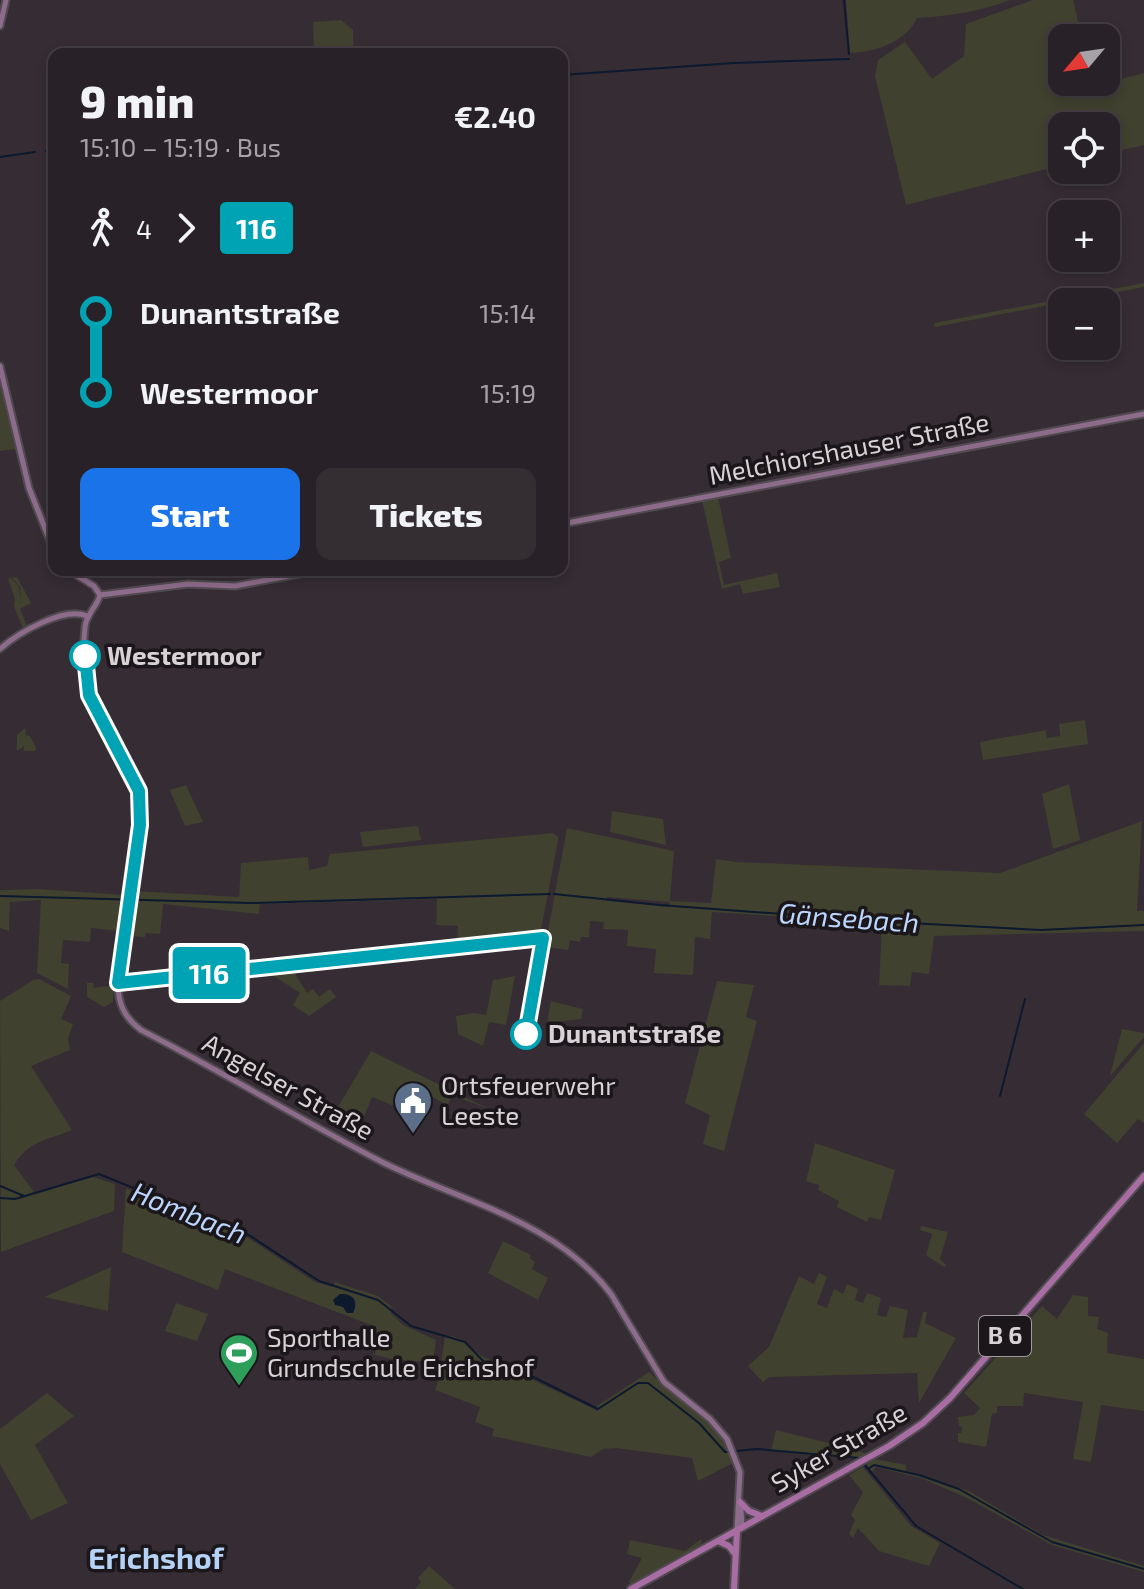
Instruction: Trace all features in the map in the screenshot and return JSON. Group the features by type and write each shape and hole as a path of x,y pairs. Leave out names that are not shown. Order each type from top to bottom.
{"main road":[{"path":"0,26 6,0"},
{"path":"0,366 29,488 48,536"},
{"name":"Melchiorshauser Straße","path":"568,523 1144,414"},
{"path":"78,576 94,586 100,595"},
{"path":"100,595 188,584 235,586 288,576"},
{"path":"0,649 20,634 56,617 74,613 87,616 100,595"},
{"name":"Angelser Straße","path":"87,616 85,641 89,695 132,776 141,803 118,996 132,1023 383,1162 523,1223 552,1239 601,1281 622,1310 660,1377 671,1390 710,1419 734,1452 740,1472 740,1529"},
{"name":"Syker Straße","path":"740,1529 912,1432 941,1407 1144,1176"},
{"path":"740,1505 762,1516"},
{"path":"734,1589 740,1529"},
{"name":"B 6","path":"631,1589 740,1529"},
{"path":"718,1541 729,1546 737,1556"}],"green space":[{"path":"846,0 1010,0 964,13 917,18 897,40 869,51 850,53"},
{"path":"1033,0 1073,0 1079,24 1048,24 1048,96 1120,96 1120,79 1144,73 1144,145 1120,151 1120,112 1048,112 1048,169 906,205 875,76 878,60 905,42 932,79 964,56 966,24"},
{"path":"341,20 353,30 354,48 314,48 313,22"},
{"path":"1144,283 1144,287 1120,292 1118,288"},
{"path":"1048,301 1048,305 935,327 934,323"},
{"path":"0,383 15,449 0,451"},
{"path":"718,497 731,558 719,562 724,585 777,573 780,587 743,594 740,584 722,589 702,500"},
{"path":"17,577 31,603 20,609 27,626 23,628 8,579 11,578 19,587 21,604 20,587 12,578"},
{"path":"1085,720 1088,744 983,760 980,742 1046,730 1047,738 1060,736 1059,724"},
{"path":"25,728 35,751 24,751 24,746 17,751 17,735"},
{"path":"1069,784 1080,840 1053,849 1042,794"},
{"path":"186,785 203,822 185,826 170,790"},
{"path":"612,811 663,819 666,845 610,832"},
{"path":"1142,821 1137,911 1144,911 1144,931 934,936 929,974 912,972 910,986 879,985 882,923 712,912 710,939 695,937 693,975 654,973 656,949 627,946 628,930 603,929 604,922 590,921 589,937 581,937 580,942 570,940 568,950 545,947 567,828 674,851 670,901 711,903 716,859 1000,873","holes":["607,897 670,902 669,907 607,901"]},
{"path":"418,826 421,840 363,847 360,832"},
{"path":"553,833 558,841 540,935 457,944 458,926 436,925 437,899 260,904 259,914 163,904 160,934 129,936 134,891 239,897 241,863 308,857 309,870 327,866 330,854"},
{"path":"37,889 125,895 119,931 91,928 90,942 63,940 61,963 69,964 68,989 37,973 41,900 10,902 9,931 0,928 0,890"},
{"path":"290,966 307,993 313,989 319,997 330,989 336,997 309,1016 293,1005 300,993 263,969"},
{"path":"515,976 506,1025 489,1022 483,1046 458,1034 456,1016 486,1015 493,980"},
{"path":"39,979 71,996 61,1019 73,1024 68,1039 70,1050 31,1066 72,1130 39,1142 20,1157 14,1165 34,1192 15,1199 93,1177 115,1184 114,1211 1,1252 0,1001"},
{"path":"717,981 754,985 746,1017 757,1021 724,1151 703,1144 710,1115 685,1103"},
{"path":"87,983 93,983 94,988 114,985 113,1002 104,1007 87,997"},
{"path":"551,1001 583,1009 581,1019 547,1023"},
{"path":"1122,1029 1144,1033 1144,1037 1110,1076"},
{"path":"1144,1043 1144,1123 1138,1119 1117,1143 1084,1114"},
{"path":"371,1051 491,1110 452,1095 448,1105 412,1087 394,1106 372,1097 363,1119 338,1107"},
{"path":"815,1143 895,1170 881,1220 869,1217 867,1222 837,1207 839,1201 818,1190 819,1185 806,1181"},
{"path":"126,1188 182,1218 239,1232 315,1282 333,1287 335,1282 378,1296 391,1306 391,1313 403,1325 436,1340 433,1362 396,1360 375,1355 376,1327 225,1269 218,1290 122,1252"},
{"path":"921,1226 948,1232 940,1259 946,1265 944,1267 926,1255 932,1234 920,1230"},
{"path":"503,1241 531,1255 535,1262 532,1269 548,1278 538,1300 488,1273"},
{"path":"111,1267 108,1311 44,1297"},
{"path":"819,1273 827,1277 817,1304 827,1308 834,1289 843,1294 847,1284 858,1289 855,1300 863,1303 867,1293 881,1298 877,1315 886,1317 890,1306 908,1310 903,1338 917,1337 923,1312 927,1312 925,1323 956,1338 919,1403 917,1373 769,1377 763,1382 748,1366 769,1347 799,1276 814,1284"},
{"path":"1073,1295 1088,1297 1088,1316 1099,1317 1097,1329 1108,1333 1107,1353 1144,1359 1144,1411 1101,1405 1091,1462 1073,1459 1083,1402 1024,1393 1023,1406 997,1406 997,1413 992,1414 986,1447 958,1442 962,1427 959,1426 958,1417 974,1415 980,1408 964,1393 1042,1306 1057,1319"},
{"path":"176,1303 208,1314 197,1341 165,1331"},
{"path":"445,1335 460,1340 487,1359 495,1361 495,1366 514,1371 598,1411 597,1406 649,1372 709,1423 735,1462 698,1481 692,1458 616,1448 603,1449 591,1457 492,1436 494,1429 475,1422 480,1407 435,1390"},
{"path":"47,1393 74,1416 35,1445 68,1503 31,1520 0,1464 0,1429"},
{"path":"776,1430 865,1454 858,1459 771,1451"},
{"path":"875,1459 906,1465 906,1471 969,1491 1043,1535 1144,1566 1144,1572 1052,1545 967,1498 921,1478 876,1467 872,1472 866,1465"},
{"path":"863,1467 911,1526 940,1543 929,1566 879,1551 858,1528 853,1538 849,1534 855,1520 851,1515 863,1492 849,1475"},
{"path":"701,1539 702,1543 693,1551 631,1585 629,1582 642,1558 627,1554 630,1540 685,1551"},
{"path":"429,1566 455,1589 415,1589 421,1582 418,1578"}],"water":[{"path":"340,1294 354,1299 353,1313 347,1313 343,1307 335,1305 333,1300"}],"waterway":[{"path":"844,0 849,54"},
{"path":"568,75 849,59"},
{"path":"0,157 35,152"},
{"name":"Gänsebach","path":"0,896 250,903 550,894"},
{"name":"Gänsebach","path":"554,894 660,905 1041,930 1144,925"},
{"path":"1000,1096 1025,999"},
{"name":"Hombach","path":"0,1198 15,1199 99,1174 141,1191 184,1216 241,1230 319,1281 378,1300 411,1326 465,1342 484,1362 517,1369 598,1409 638,1383 648,1383 699,1423 725,1452 757,1449 859,1458 916,1526 1023,1589"},
{"path":"0,1186 24,1196"},
{"path":"868,1469 874,1465 919,1475 959,1489 1052,1542 1144,1569"}],"bus line":[{"name":"116","path":"85,656 89,695 132,776 141,803 118,983 543,938 526,1034"}],"place":[{"name":"Westermoor","path":"85,656"},
{"name":"Dunantstraße","path":"526,1034"},
{"name":"Ortsfeuerwehr Leeste","path":"413,1135"},
{"name":"Sporthalle Grundschule Erichshof","path":"239,1387"}],"district":[{"name":"Erichshof","path":"156,1559"}]}
